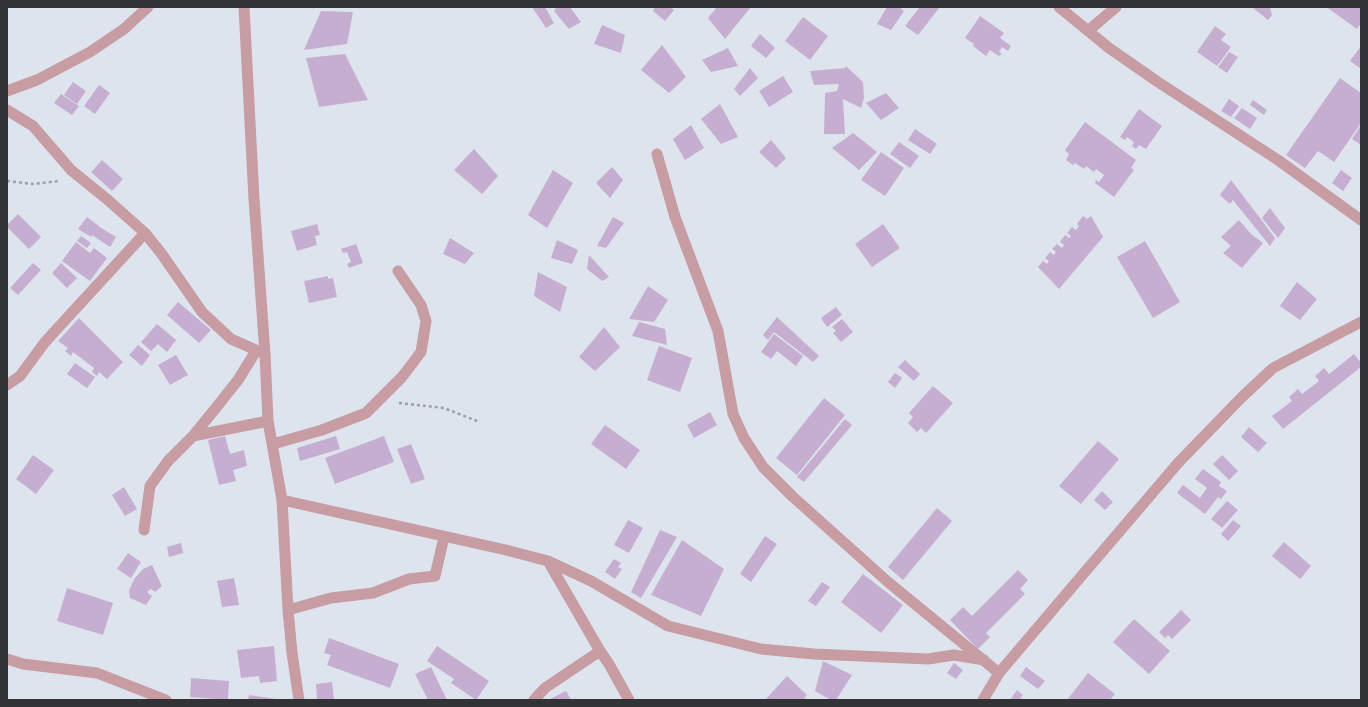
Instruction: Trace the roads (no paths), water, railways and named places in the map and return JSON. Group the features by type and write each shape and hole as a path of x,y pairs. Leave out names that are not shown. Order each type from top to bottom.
{"street":[{"path":"7,91 37,80 90,52 124,30 148,7"},
{"path":"244,7 260,352 268,421 282,500 288,610 292,653 299,700"},
{"path":"1059,7 1109,48 1158,82 1200,107 1278,160 1361,220"},
{"path":"1088,31 1116,7"},
{"path":"7,110 33,126 71,170 145,233 161,253 202,312 231,339 260,352"},
{"path":"657,154 675,217 718,331 733,414 744,438 763,467 798,501 888,582 999,673"},
{"path":"7,385 20,376 45,342 145,233"},
{"path":"273,444 322,430 366,413 402,377 421,352 426,321 421,305 398,271"},
{"path":"983,700 999,673 1178,463 1241,398 1273,368 1361,322"},
{"path":"144,530 150,486 168,461 193,436 260,352"},
{"path":"193,436 268,421"},
{"path":"282,500 506,550 548,561 591,581 668,626 761,649 814,654 928,660 954,655 984,660"},
{"path":"288,610 331,598 373,593 409,579 435,576 444,537"},
{"path":"548,561 629,700"},
{"path":"534,700 545,688 600,651"},
{"path":"7,659 23,664 97,673 166,700"}]}
